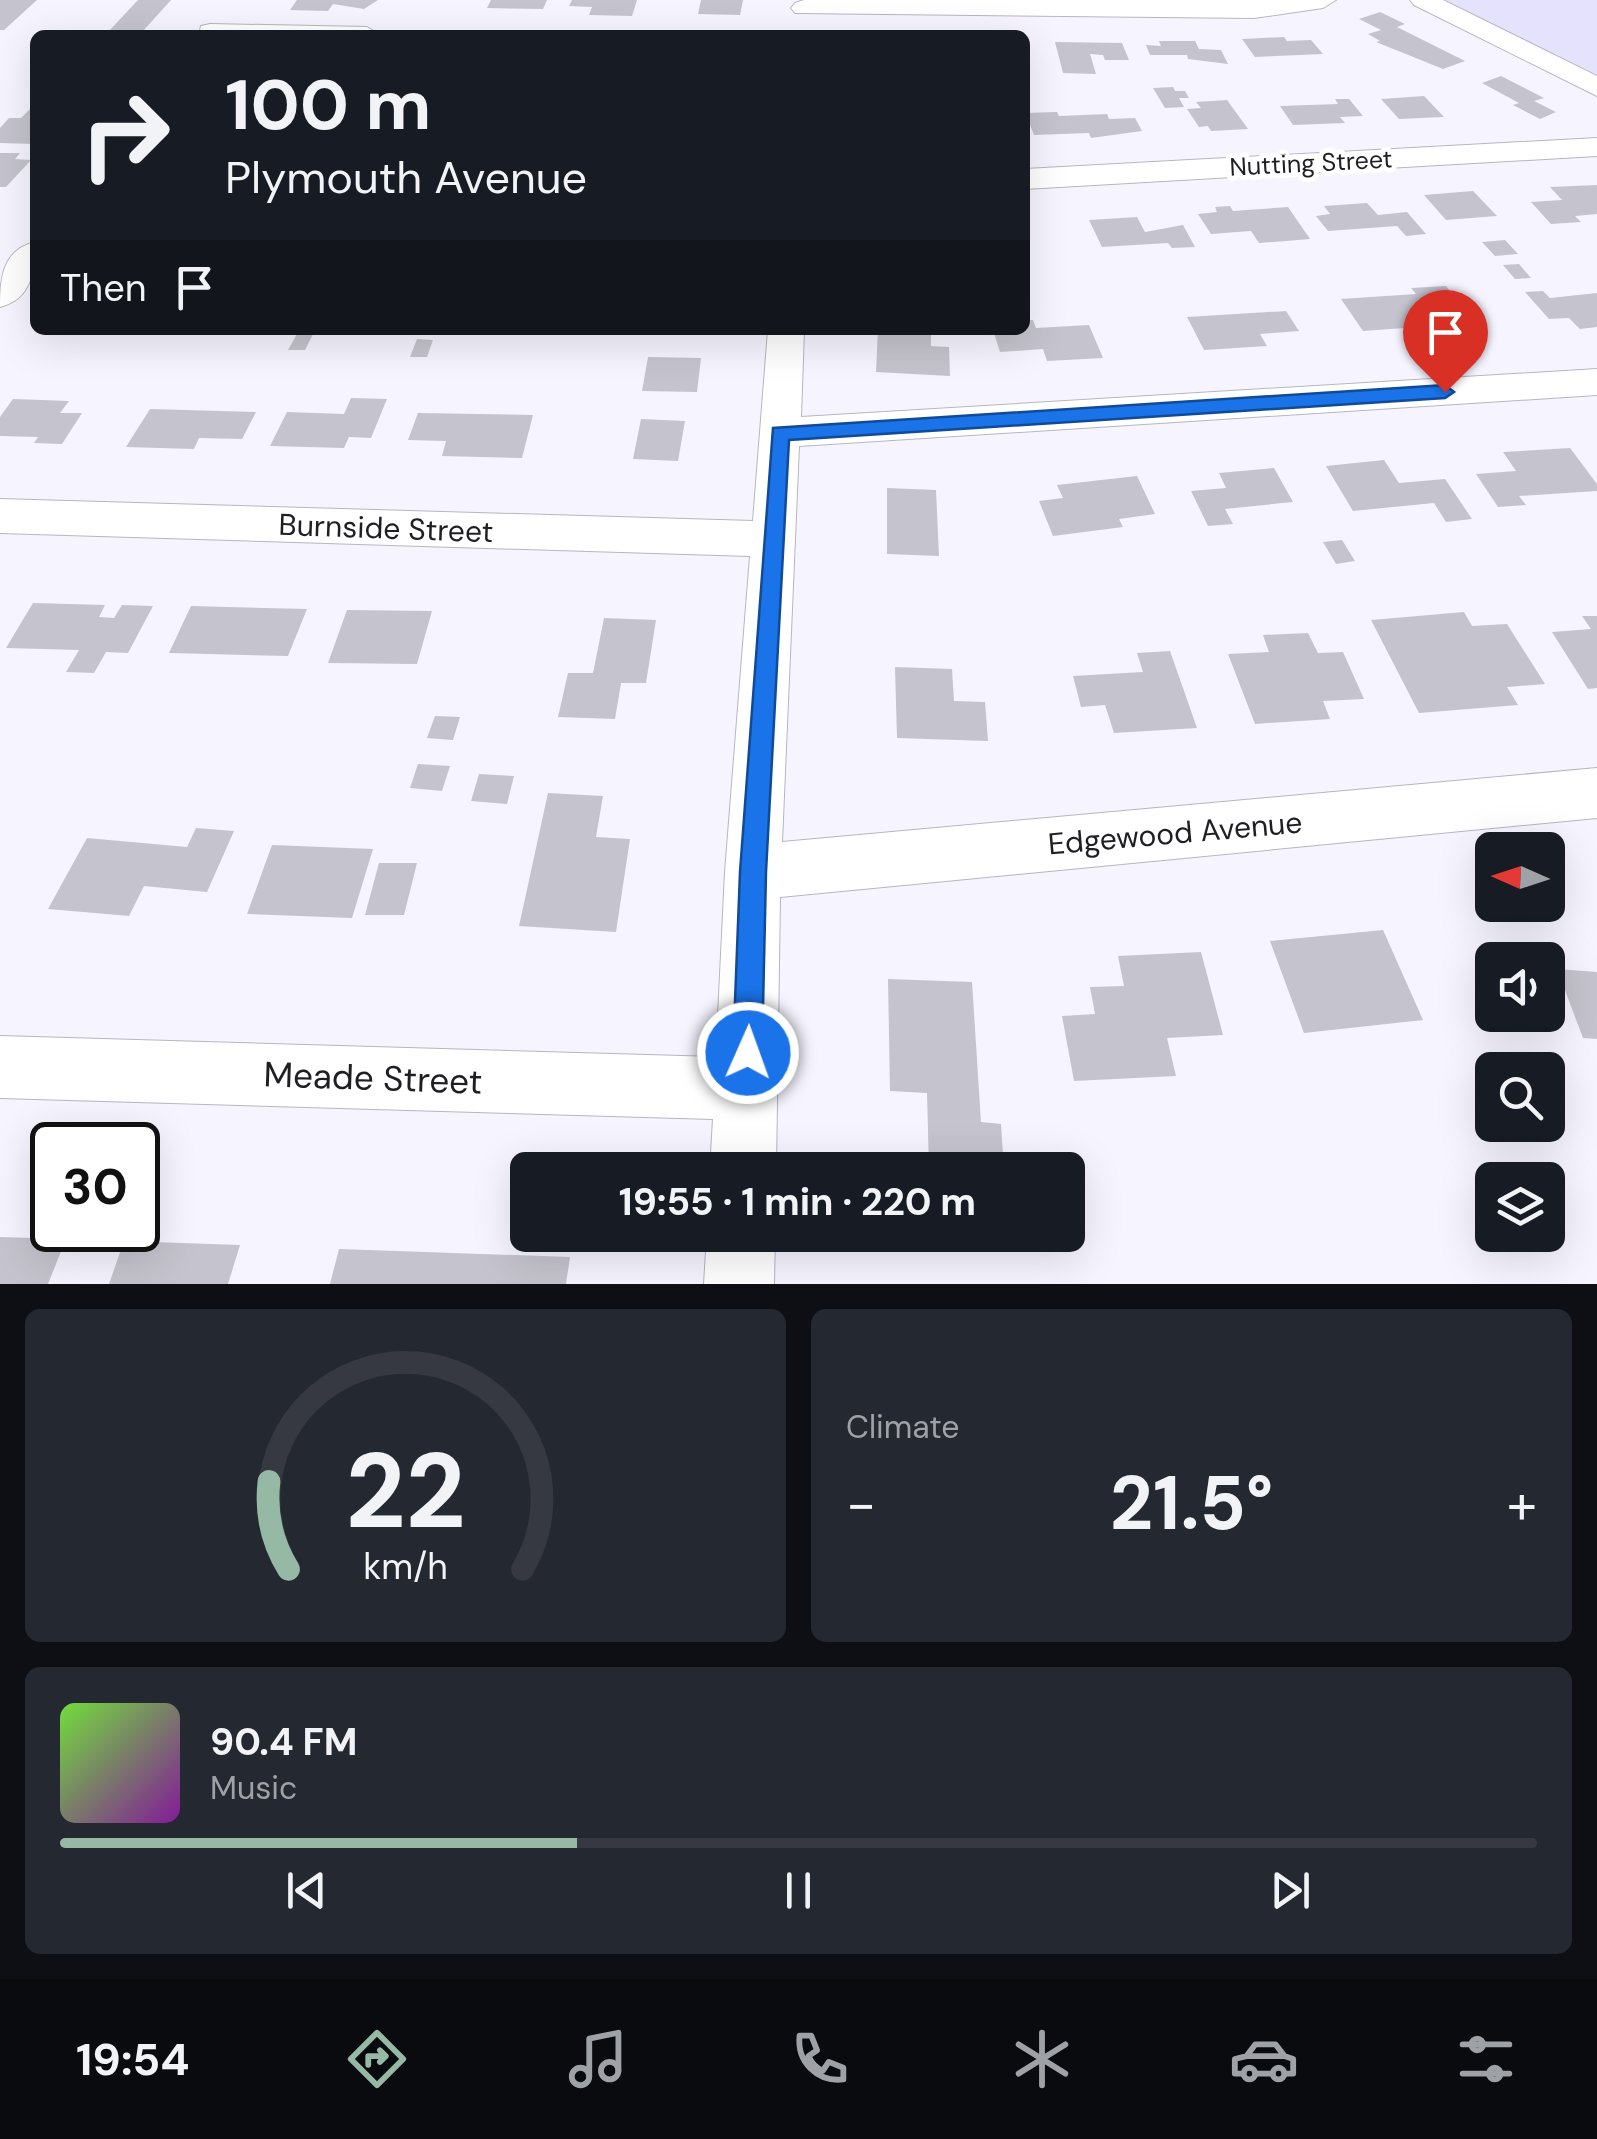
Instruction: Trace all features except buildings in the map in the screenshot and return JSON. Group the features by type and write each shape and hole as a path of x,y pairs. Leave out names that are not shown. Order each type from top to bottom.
{"street":[{"path":"804,14 1099,4 1254,10 1323,0"},
{"path":"1422,0 1597,87"},
{"path":"215,26 283,30"},
{"name":"Nutting Street","path":"1030,179 1597,147"},
{"path":"0,296 29,239"},
{"path":"744,1152 753,872 786,335"},
{"path":"780,433 1597,382"},
{"name":"Burnside Street","path":"0,516 772,539"},
{"name":"Edgewood Avenue","path":"753,872 1597,793"},
{"name":"Meade Street","path":"0,1068 746,1089"},
{"path":"738,1284 739,1252"}],"shaded area":[{"path":"1445,0 1597,0 1597,75"}],"route":[{"path":"748,1053 753,872 780,433 1445,392"}]}
